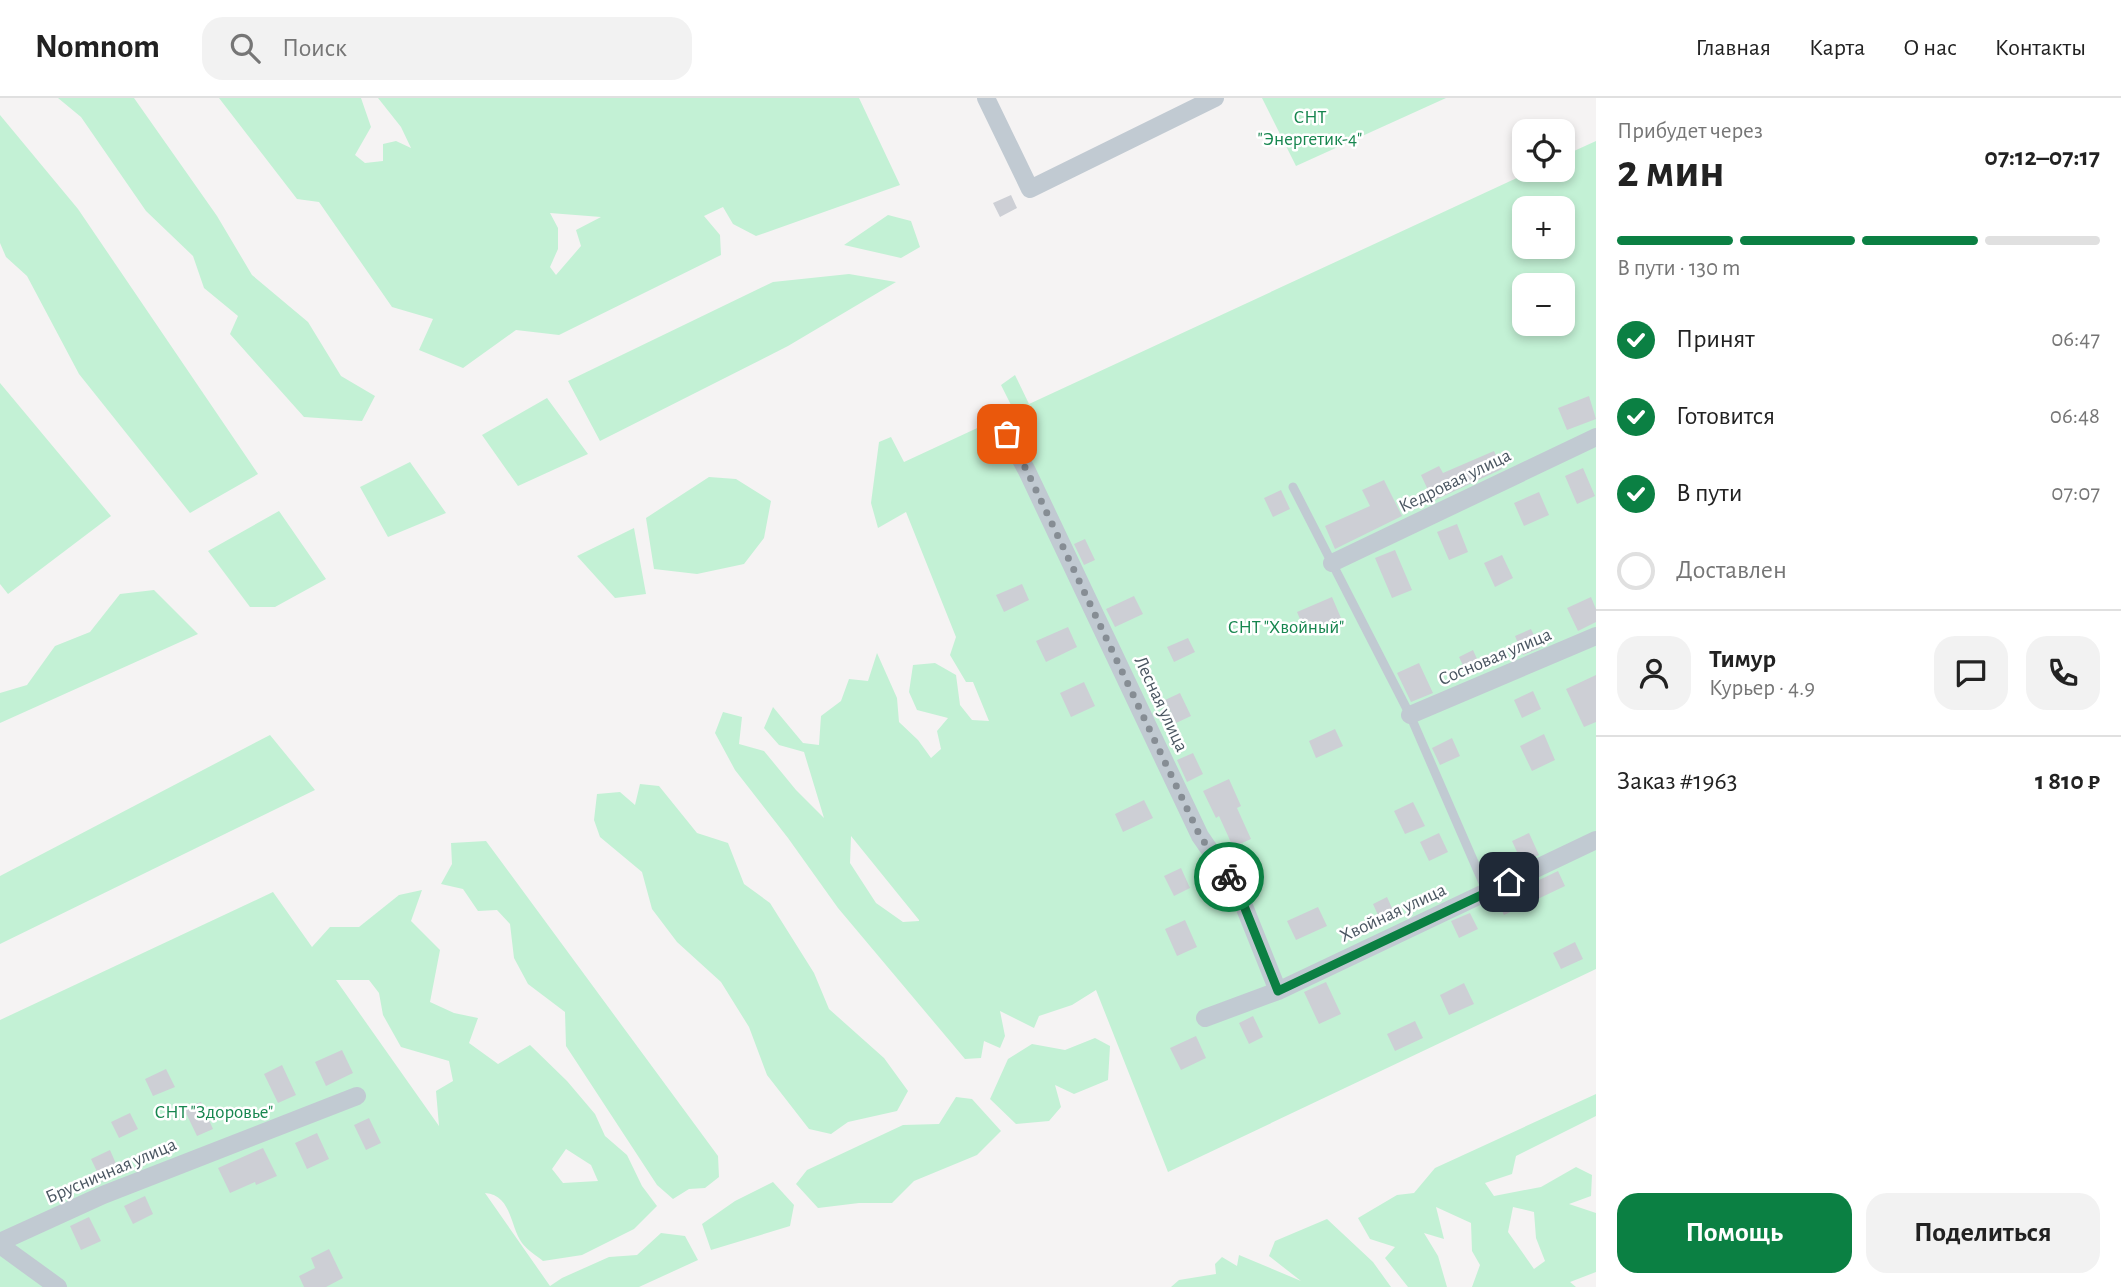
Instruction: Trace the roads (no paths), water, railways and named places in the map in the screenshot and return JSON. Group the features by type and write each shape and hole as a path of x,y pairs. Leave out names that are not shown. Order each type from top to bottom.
{"street":[{"path":"986,98 1030,189 1213,98"},
{"name":"Лесная улица","path":"1007,434 1200,836 1238,891 1278,991"},
{"name":"Кедровая улица","path":"1332,563 1596,437"},
{"name":"Сосновая улица","path":"1410,715 1596,636"},
{"name":"Хвойная улица","path":"1205,1018 1278,991 1596,840"},
{"name":"Брусничная улица","path":"0,1243 103,1195 357,1096"},
{"path":"0,1243 58,1287"}],"lane":[{"path":"1293,487 1410,715 1487,892"}],"park label":[{"name":"СНТ \"Энергетик-4\"","path":"1310,128"},
{"name":"СНТ \"Хвойный\"","path":"1286,627"},
{"name":"СНТ \"Здоровье\"","path":"214,1112"}]}
